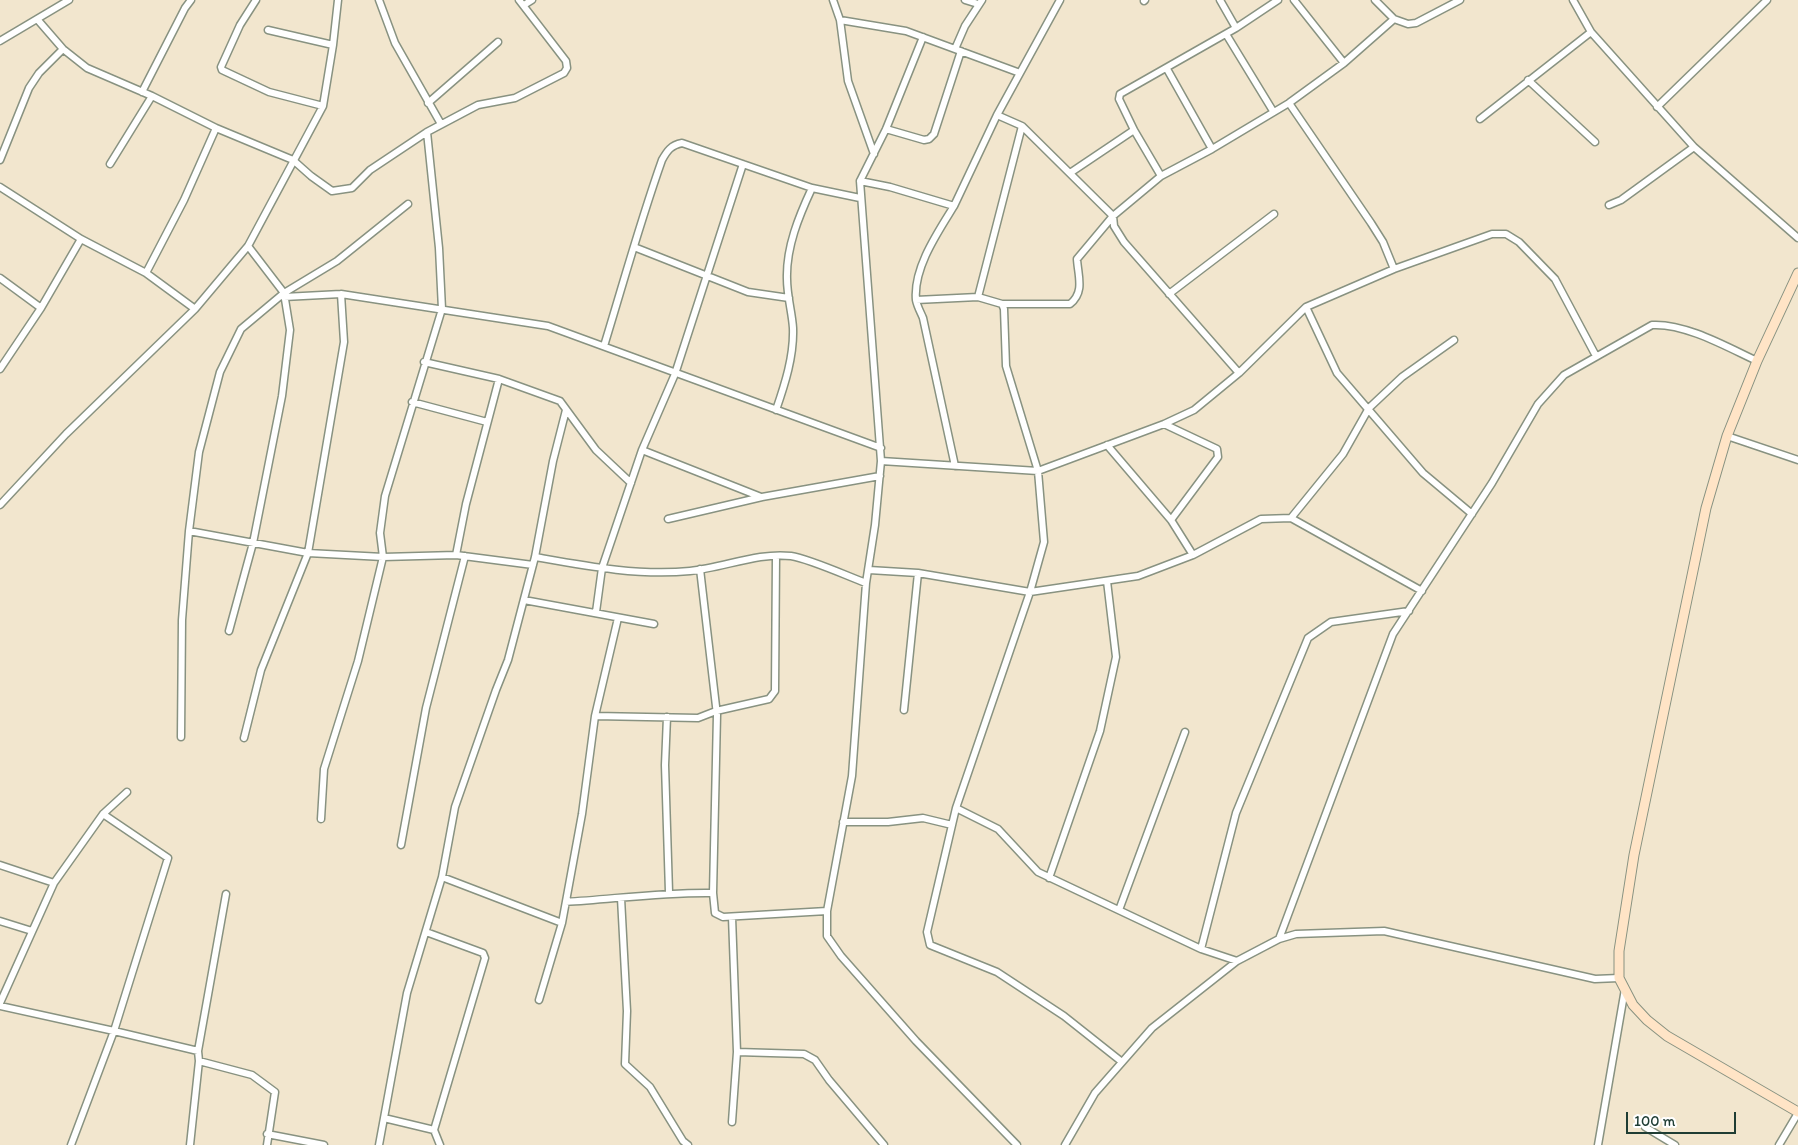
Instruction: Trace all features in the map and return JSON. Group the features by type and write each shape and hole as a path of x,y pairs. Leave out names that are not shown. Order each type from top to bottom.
{"street":[{"path":"52,10 56,0"},
{"path":"0,41 69,0"},
{"path":"142,92 184,8 191,0"},
{"path":"256,0 240,25 221,67 222,70 269,92 323,106"},
{"path":"0,505 66,434 195,309 248,246 323,106 338,0"},
{"path":"379,0 395,43 441,124"},
{"path":"37,19 63,49 87,68 152,96 216,128 293,160 332,191 352,188 370,170 441,124 478,106 515,98 564,73 568,68 566,61 522,2 532,0"},
{"path":"833,0 840,20 848,81 874,154"},
{"path":"886,129 924,140 929,139 934,134 958,50 980,2 965,0"},
{"path":"956,466 923,318 916,300 921,268 933,240 954,206 997,115 1060,0"},
{"path":"1220,0 1236,28"},
{"path":"1161,176 1134,130 1119,96 1236,28 1278,0"},
{"path":"1294,0 1344,64"},
{"path":"1375,0 1394,19 1408,24 1416,23 1460,0"},
{"path":"1573,0 1591,32 1694,147 1798,238"},
{"path":"1657,107 1767,0"},
{"path":"916,300 978,297 1002,304 1064,306 1070,304 1077,298 1080,286 1077,259 1113,216 1161,176 1212,149 1289,103 1344,64 1394,19"},
{"path":"840,20 876,24 923,38 1020,73"},
{"path":"268,30 333,45"},
{"path":"1480,119 1591,32"},
{"path":"1226,34 1273,111"},
{"path":"923,38 886,129 860,182 882,448 866,583 852,776 827,911 827,936 841,956 916,1041 1017,1145"},
{"path":"428,103 498,42"},
{"path":"0,160 29,88 39,73 63,49"},
{"path":"1167,69 1212,149"},
{"path":"1528,80 1588,133 1595,142"},
{"path":"110,164 152,96"},
{"path":"1289,103 1371,223 1383,242 1394,269"},
{"path":"997,115 1022,126 1113,216 1114,226 1124,242 1239,373"},
{"path":"978,297 1022,126"},
{"path":"146,273 184,200 216,128"},
{"path":"1070,174 1134,130"},
{"path":"321,819 324,769 358,661 384,557 380,533 385,496 424,362 442,309 439,248 427,132"},
{"path":"604,346 634,247 638,226 662,160 671,147 682,144 812,188 860,198"},
{"path":"1609,205 1621,200 1694,147"},
{"path":"596,612 602,568 642,450 675,374 743,164"},
{"path":"860,182 890,187 954,206"},
{"path":"0,187 81,238 146,273 195,309"},
{"path":"776,410 785,383 793,330 787,279 791,243 799,216 812,188"},
{"path":"181,737 182,620 189,531 199,452 220,372 241,329 284,295 337,261 408,204"},
{"path":"1169,294 1274,214"},
{"path":"881,461 1038,471 1164,424 1194,410 1239,373 1306,308 1394,269 1492,234 1506,234 1519,242 1555,279 1596,356"},
{"path":"0,369 41,308 81,238"},
{"path":"229,632 253,543 282,396 290,330 284,295 248,246"},
{"path":"634,247 748,292 789,298"},
{"path":"1779,1145 1798,1112 1667,1036 1647,1020 1633,1005 1619,978 1619,951 1634,856 1706,508 1727,436 1757,361 1798,273"},
{"path":"0,278 41,308"},
{"path":"244,738 261,670 308,553 344,342 341,294"},
{"path":"284,295 341,294 548,326 675,374 882,448"},
{"path":"1002,304 1004,309 1006,366 1038,471 1044,542 1030,592 956,808 927,932 930,945 997,972 1064,1016 1122,1062"},
{"path":"1306,308 1337,373 1423,473 1472,514"},
{"path":"1279,939 1393,634 1472,514 1538,404 1564,375 1652,325 1665,324 1712,340 1757,361"},
{"path":"1291,518 1343,454 1368,408 1402,376 1454,340"},
{"path":"424,362 499,379 560,401 596,450 631,483"},
{"path":"456,555 499,379"},
{"path":"412,402 488,422"},
{"path":"379,1145 407,993 442,877 455,807 508,660 535,557 553,461 566,410"},
{"path":"1164,424 1217,449 1219,453 1218,457 1171,520"},
{"path":"1727,436 1798,460"},
{"path":"1107,445 1171,520 1193,554"},
{"path":"642,450 762,498"},
{"path":"668,519 762,498 880,476"},
{"path":"868,570 918,573 1030,592 1138,576 1193,554 1261,519 1291,518 1422,591"},
{"path":"189,531 308,553 384,557 456,555 533,565"},
{"path":"401,845 426,708 465,556"},
{"path":"535,557 602,568 649,572 700,569 776,556 793,556 866,583"},
{"path":"595,716 698,718 716,711 769,699 774,691 776,556"},
{"path":"700,569 716,711 713,892 715,913 723,918 827,911"},
{"path":"904,710 918,573"},
{"path":"1049,878 1100,731 1116,657 1107,581"},
{"path":"524,600 654,624"},
{"path":"1201,949 1236,813 1308,638 1331,622 1409,610"},
{"path":"539,1000 562,923 582,814 595,716 618,618"},
{"path":"667,717 665,764 669,892"},
{"path":"1119,910 1186,732"},
{"path":"127,792 103,814 54,883 0,1004 198,1051"},
{"path":"956,808 998,829 1038,872 1049,878 1201,949 1237,961"},
{"path":"71,1145 114,1031 168,858 103,814"},
{"path":"844,822 888,822 923,818 952,825"},
{"path":"0,865 54,883"},
{"path":"442,877 562,923"},
{"path":"566,902 669,892 713,892"},
{"path":"190,1145 199,1061 198,1051 226,894"},
{"path":"621,898 627,1011 625,1064 650,1087 683,1141 688,1145"},
{"path":"732,917 737,1052 732,1122"},
{"path":"0,921 32,931"},
{"path":"1065,1145 1094,1094 1152,1028 1237,961 1279,939 1296,934 1384,931 1595,978 1619,978"},
{"path":"426,932 483,953 485,958 434,1130 440,1145"},
{"path":"1598,1145 1625,989"},
{"path":"737,1052 804,1054 815,1060 884,1145"},
{"path":"199,1061 252,1075 275,1092 266,1145"},
{"path":"384,1118 434,1130"},
{"path":"1645,1127 1675,1145"},
{"path":"267,1134 324,1145"}]}
